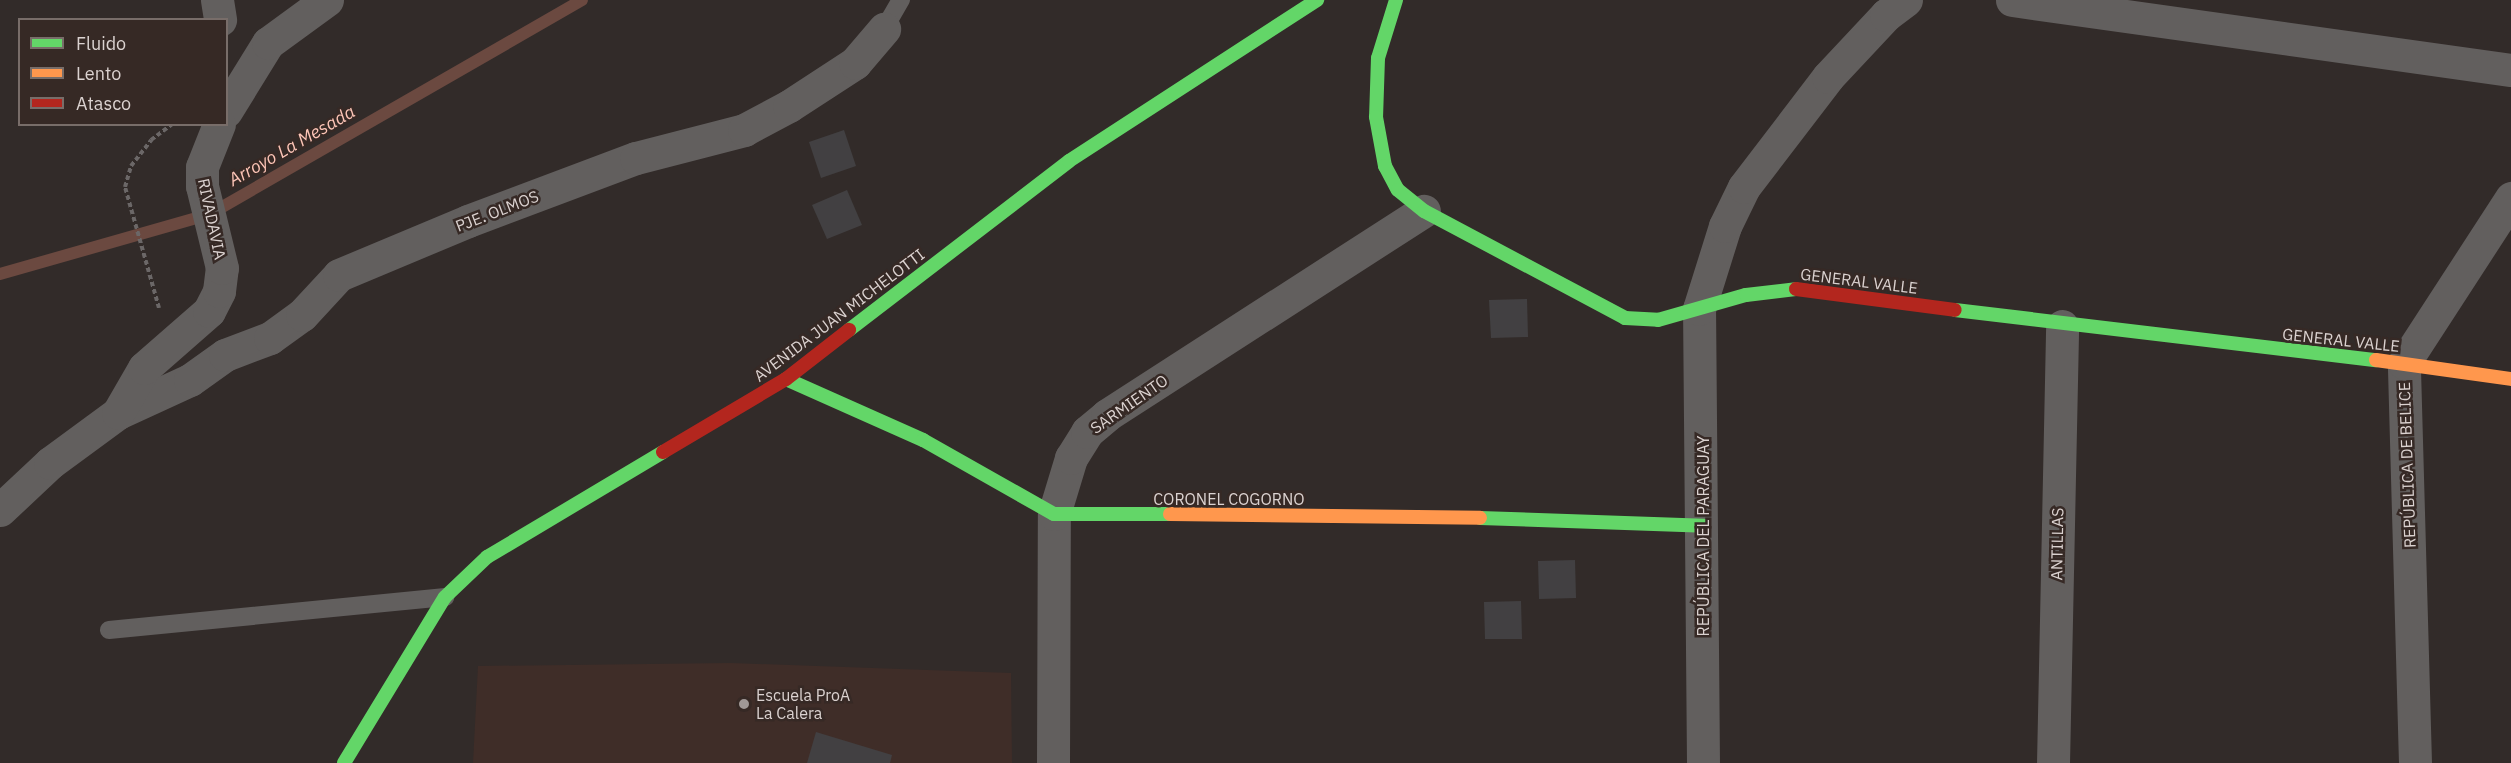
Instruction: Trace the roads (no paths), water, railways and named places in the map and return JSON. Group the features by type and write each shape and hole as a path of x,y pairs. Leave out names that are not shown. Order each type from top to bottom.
{"street":[{"path":"217,0 220,18"},
{"path":"228,108 268,43 327,0"},
{"name":"AVENIDA JUAN MICHELOTTI","path":"344,763 445,597 487,557 786,379 1069,161 1317,0"},
{"name":"GENERAL VALLE","path":"1396,0 1378,57 1376,117 1385,166 1398,190 1424,211 1625,318 1658,320 1782,289 2062,326 2404,363 2511,379"},
{"name":"REPÚBLICA DEL PARAGUAY","path":"1703,763 1704,526 1699,309 1725,225 1744,187 1828,77 1886,15 1906,0"},
{"path":"2012,0 2511,70"},
{"name":"PJE. OLMOS","path":"118,413 189,380 225,355 270,338 302,315 339,275 468,221 636,159 744,130 789,106 855,63 884,29"},
{"name":"RIVADAVIA","path":"0,510 50,463 118,413 144,368 208,311 219,291 222,268 218,240 202,186 202,167 214,133"},
{"name":"REPÚBLICA DE BELICE","path":"2415,763 2404,363 2511,198"},
{"name":"SARMIENTO","path":"1053,763 1054,514 1071,458 1087,432 1107,415 1424,211"},
{"name":"ANTILLAS","path":"2053,763 2062,326"},
{"name":"CORONEL COGORNO","path":"786,379 923,441 1054,514 1380,515 1704,526"}],"lane":[{"path":"884,29 901,0"},
{"path":"109,630 445,597"}],"waterway":[{"name":"Arroyo La Mesada","path":"0,274 210,214 582,0"}],"place":[{"name":"Escuela ProA La Calera","path":"744,704"}]}
